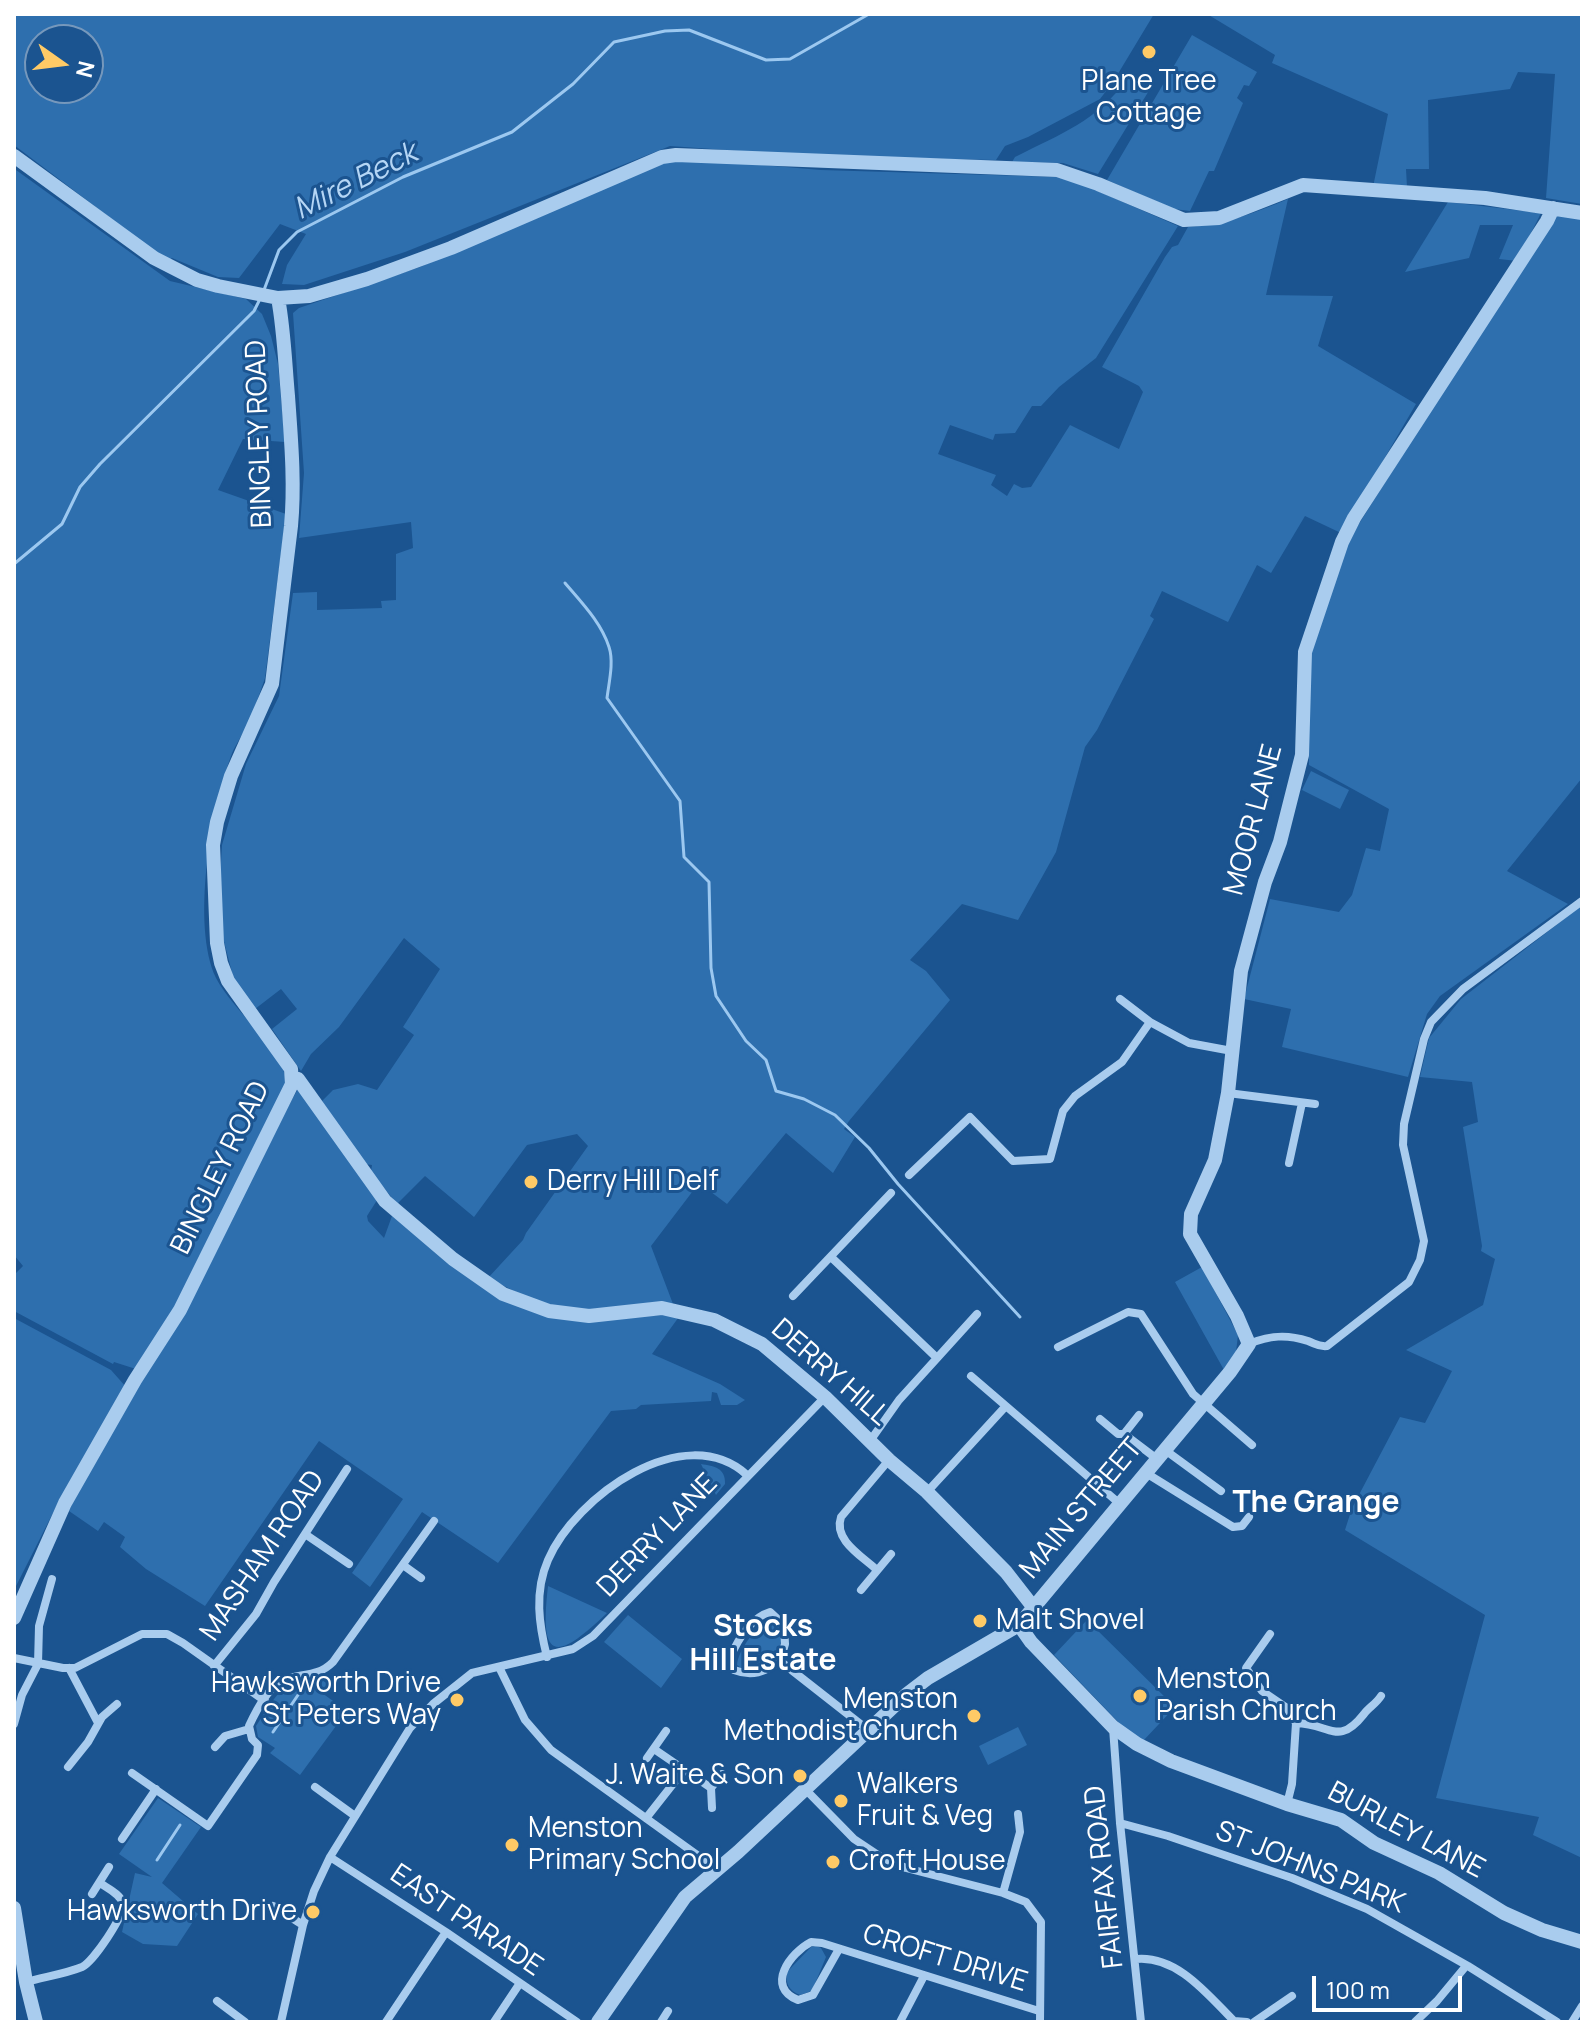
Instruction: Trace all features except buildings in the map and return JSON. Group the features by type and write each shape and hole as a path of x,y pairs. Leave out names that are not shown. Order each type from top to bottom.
{"street":[{"path":"14,156 154,258 179,272 218,286 278,298 309,296 367,279 451,248 662,157 676,155 1057,170 1184,220 1219,218 1303,185 1485,198 1582,213"},
{"name":"MOOR LANE","path":"1249,1344 1237,1316 1190,1234 1191,1214 1215,1160 1228,1093 1241,971 1265,882 1280,842 1302,755 1305,652 1342,542 1354,518 1553,208"},
{"name":"BINGLEY ROAD","path":"14,1618 65,1503 135,1380 180,1310 292,1084 291,1069 228,981 221,963 217,943 213,845 231,776 272,684 291,526 291,436 278,298"},
{"path":"1249,1344 1280,1335 1299,1338 1324,1348 1409,1282 1420,1260 1424,1241 1403,1145 1404,1124 1424,1039 1431,1022 1463,989 1582,901"},
{"path":"1120,999 1150,1022 1189,1043 1232,1051"},
{"path":"909,1175 970,1117 1013,1161 1050,1159 1063,1111 1075,1096 1122,1062 1150,1022"},
{"name":"DERRY HILL","path":"292,1078 298,1079 385,1201 453,1259 503,1294 549,1311 589,1316 662,1308 714,1320 762,1344 825,1397 889,1460 927,1492 1006,1572 1034,1608"},
{"path":"1228,1093 1315,1104"},
{"path":"1289,1163 1302,1103"},
{"path":"793,1296 891,1193"},
{"path":"831,1257 937,1358"},
{"path":"1058,1347 1128,1312 1141,1314 1193,1394 1252,1445"},
{"path":"870,1441 899,1400 977,1314"},
{"name":"MAIN STREET","path":"598,2022 685,1897 928,1678 1019,1625 1230,1372 1249,1344"},
{"path":"971,1376 1120,1505"},
{"name":"DERRY LANE","path":"499,1667 573,1649 593,1636 825,1397"},
{"path":"927,1492 1005,1407"},
{"path":"1124,1434 1139,1415"},
{"path":"1100,1419 1118,1434 1124,1434 1161,1454 1221,1491"},
{"path":"547,1657 539,1619 542,1579 556,1544 586,1509 621,1480 666,1459 693,1455 712,1458 737,1465 747,1475"},
{"path":"877,1570 841,1536 838,1526 841,1517 889,1460"},
{"name":"MASHAM ROAD","path":"214,1666 256,1614 347,1469"},
{"path":"1146,1473 1233,1527 1242,1526 1249,1517"},
{"path":"132,1773 208,1826 257,1755 258,1745 249,1729 265,1701 279,1683 327,1668 434,1521"},
{"path":"305,1534 349,1564"},
{"path":"861,1590 891,1554"},
{"path":"403,1565 421,1578"},
{"path":"14,1724 22,1695 38,1664 39,1626 52,1579"},
{"path":"770,1612 784,1625 785,1644 780,1661 768,1669 744,1674 734,1670 729,1660 737,1643 760,1615 770,1612"},
{"name":"BURLEY LANE","path":"1019,1625 1031,1642 1113,1727 1137,1744 1171,1761 1287,1804 1341,1820 1374,1843 1439,1873 1504,1913 1542,1930 1582,1942"},
{"path":"14,1658 69,1668 80,1666 136,1637 150,1633 174,1637 265,1701"},
{"path":"1270,1634 1248,1663 1246,1672 1262,1691 1287,1708 1296,1723 1292,1784 1287,1804"},
{"path":"780,1661 868,1730"},
{"path":"281,2022 303,1925 330,1857 410,1728 433,1704 472,1673 499,1667 525,1720 551,1750 718,1870"},
{"path":"69,1668 98,1723"},
{"path":"1296,1723 1348,1731 1357,1725 1381,1696"},
{"path":"68,1767 88,1742 98,1723 117,1704"},
{"name":"FAIRFAX ROAD","path":"1113,1727 1141,2022"},
{"path":"215,1747 225,1736 249,1729"},
{"path":"647,1758 666,1731"},
{"path":"654,1749 711,1788"},
{"path":"647,1817 684,1770"},
{"path":"712,1808 711,1788 722,1774"},
{"path":"315,1787 355,1816"},
{"path":"122,1839 156,1789"},
{"path":"806,1790 871,1852 906,1868 1026,1902 1041,1922 1040,2022"},
{"path":"1003,1893 1020,1832 1018,1814"},
{"name":"ST JOHNS PARK","path":"1120,1823 1132,1824 1268,1870 1347,1900 1401,1927 1557,2022"},
{"name":"EAST PARADE","path":"330,1857 577,2022"},
{"path":"92,1894 109,1867"},
{"path":"26,1982 82,1967 96,1953 124,1906 120,1898 100,1883"},
{"path":"273,1906 303,1925"},
{"path":"14,1908 36,2022"},
{"path":"386,2022 446,1932"},
{"name":"CROFT DRIVE","path":"839,1949 813,1995 798,2000 787,1993 781,1983 783,1969 811,1942 839,1949 1039,2011"},
{"path":"1136,1959 1146,1958 1182,1973 1199,1985 1234,2021 1247,2022"},
{"path":"1415,2022 1466,1966"},
{"path":"900,2022 924,1976"},
{"path":"494,2022 520,1983"},
{"path":"1254,2022 1292,1996"},
{"path":"217,2001 245,2022"},
{"path":"1572,2022 1582,2006"},
{"path":"661,2022 668,2011"}],"shaded area":[{"path":"14,14 1154,14 1100,99 1005,146 996,160 811,156 670,146 405,252 304,285 282,284 287,265 306,234 280,224 239,278 218,277 172,258 167,261 14,145"},
{"path":"1207,14 1582,14 1582,204 1546,198 1555,74 1518,72 1510,89 1428,100 1429,169 1406,169 1407,187 1373,187 1388,114 1272,63 1275,55"},
{"path":"1192,35 1257,72 1237,98 1243,103 1214,171 1209,171 1190,211 1174,209 1107,180"},
{"path":"1128,78 1150,89 1098,174 1063,163 1012,162 1015,157 1091,116"},
{"path":"691,159 821,170 1058,177 1084,185 1178,226 1096,358 1059,387 1041,406 1032,406 1015,433 995,434 993,440 950,425 938,454 996,475 991,485 1007,496 1014,484 1022,488 1031,487 1070,425 1119,449 1143,392 1139,386 1102,367 1165,257 1172,247 1178,245 1188,227 1226,221 1288,199 1266,295 1333,296 1318,346 1416,404 1341,533 1305,516 1271,573 1257,565 1228,622 1162,591 1150,616 1154,619 1097,730 1085,747 1056,852 1018,920 962,904 910,960 926,971 950,1000 849,1121 844,1129 855,1137 833,1173 786,1133 727,1204 699,1183 651,1246 673,1304 650,1303 587,1316 548,1307 488,1278 523,1240 588,1146 577,1134 527,1145 474,1217 425,1176 397,1204 371,1172 372,1165 365,1164 322,1101 333,1090 358,1084 377,1090 414,1035 403,1027 440,969 404,938 339,1027 311,1054 301,1071 272,1029 297,1009 281,989 255,1009 234,980 222,934 219,896 222,845 246,764 279,696 293,593 317,592 317,610 382,608 381,601 396,600 396,554 413,548 411,522 299,538 304,473 293,313 299,308 420,267 636,174 670,161"},
{"path":"16,170 170,281 246,299 262,314 278,364 285,442 243,439 218,490 286,514 265,678 224,779 211,836 204,899 205,929 216,978 268,1044 284,1071 287,1084 165,1327 139,1370 113,1364 14,1311 14,1275 23,1266 14,1255"},
{"path":"1448,202 1541,213 1517,261 1499,259 1513,225 1480,225 1469,258 1405,272"},
{"path":"1563,214 1582,216 1582,778 1507,871 1568,904 1440,996 1427,1014 1408,1077 1282,1047 1291,1009 1244,999 1270,899 1339,912 1352,895 1366,848 1380,851 1389,809 1309,765 1307,646 1350,538 1553,217"},
{"path":"1311,771 1349,790 1340,809 1302,790"},
{"path":"1582,905 1582,1858 1533,1835 1539,1817 1436,1798 1485,1615 1345,1530 1352,1508 1400,1417 1425,1423 1452,1371 1406,1350 1483,1305 1495,1259 1481,1251 1463,1127 1478,1122 1472,1082 1420,1077 1429,1038 1461,999"},
{"path":"299,1087 379,1197 367,1216 384,1238 392,1216 469,1278 528,1309 650,1316 681,1314 652,1354 720,1384 745,1400 737,1405 721,1405 717,1393 712,1392 711,1401 641,1405 636,1409 611,1411 498,1563 422,1512 370,1587 352,1573 403,1499 319,1441 205,1606 146,1569 120,1547 125,1537 104,1522 98,1531 69,1511 87,1470"},
{"path":"1202,1267 1238,1335 1236,1352 1224,1370 1175,1282"},
{"path":"14,1318 111,1370 126,1387 61,1497 14,1590"},
{"path":"701,1464 715,1467 724,1474 725,1484 716,1495"},
{"path":"548,1586 607,1613 575,1640 564,1646 555,1646 549,1641 546,1629"},
{"path":"628,1615 682,1659 661,1688 604,1642"},
{"path":"771,1619 781,1632 775,1660 756,1669 742,1669 737,1665 745,1645 761,1625"},
{"path":"1087,1620 1175,1707 1143,1741 1122,1726 1054,1655"},
{"path":"322,1680 328,1684 322,1693 347,1711 300,1775 270,1753 275,1748 258,1737 256,1726 285,1688"},
{"path":"1018,1727 1027,1745 988,1765 979,1746"},
{"path":"158,1798 201,1827 162,1883 198,1914 177,1946 143,1944 122,1932 135,1873 152,1877 119,1854"},
{"path":"816,1946 826,1957 812,1991 800,1995 789,1986 787,1972 811,1947"}],"waterway":[{"name":"Mire Beck","path":"264,290 279,250 297,232 403,177 512,132 573,84 614,42 665,31 689,30 766,60 790,59 869,14"},
{"name":"Mire Beck","path":"14,564 62,524 80,487 100,464 254,311 259,301"},
{"path":"565,583 596,621 609,647 611,666 607,698 680,801 684,857 709,882 711,968 716,996 746,1041 766,1060 776,1091 804,1099 835,1115 869,1148 1020,1317"},
{"path":"273,1732 298,1695"},
{"path":"157,1860 180,1825"}],"place":[{"name":"Plane Tree Cottage","path":"1149,52"},
{"name":"Derry Hill Delf","path":"531,1182"},
{"name":"Malt Shovel","path":"980,1621"},
{"name":"Menston Parish Church","path":"1140,1696"},
{"name":"Hawksworth Drive St Peters Way","path":"457,1700"},
{"name":"Menston Methodist Church","path":"974,1716"},
{"name":"J. Waite & Son","path":"800,1776"},
{"name":"Walkers Fruit & Veg","path":"841,1801"},
{"name":"Menston Primary School","path":"512,1845"},
{"name":"Croft House","path":"833,1862"},
{"name":"Hawksworth Drive","path":"313,1912"}],"district":[{"name":"The Grange","path":"1316,1504"},
{"name":"Stocks Hill Estate","path":"763,1645"}]}
